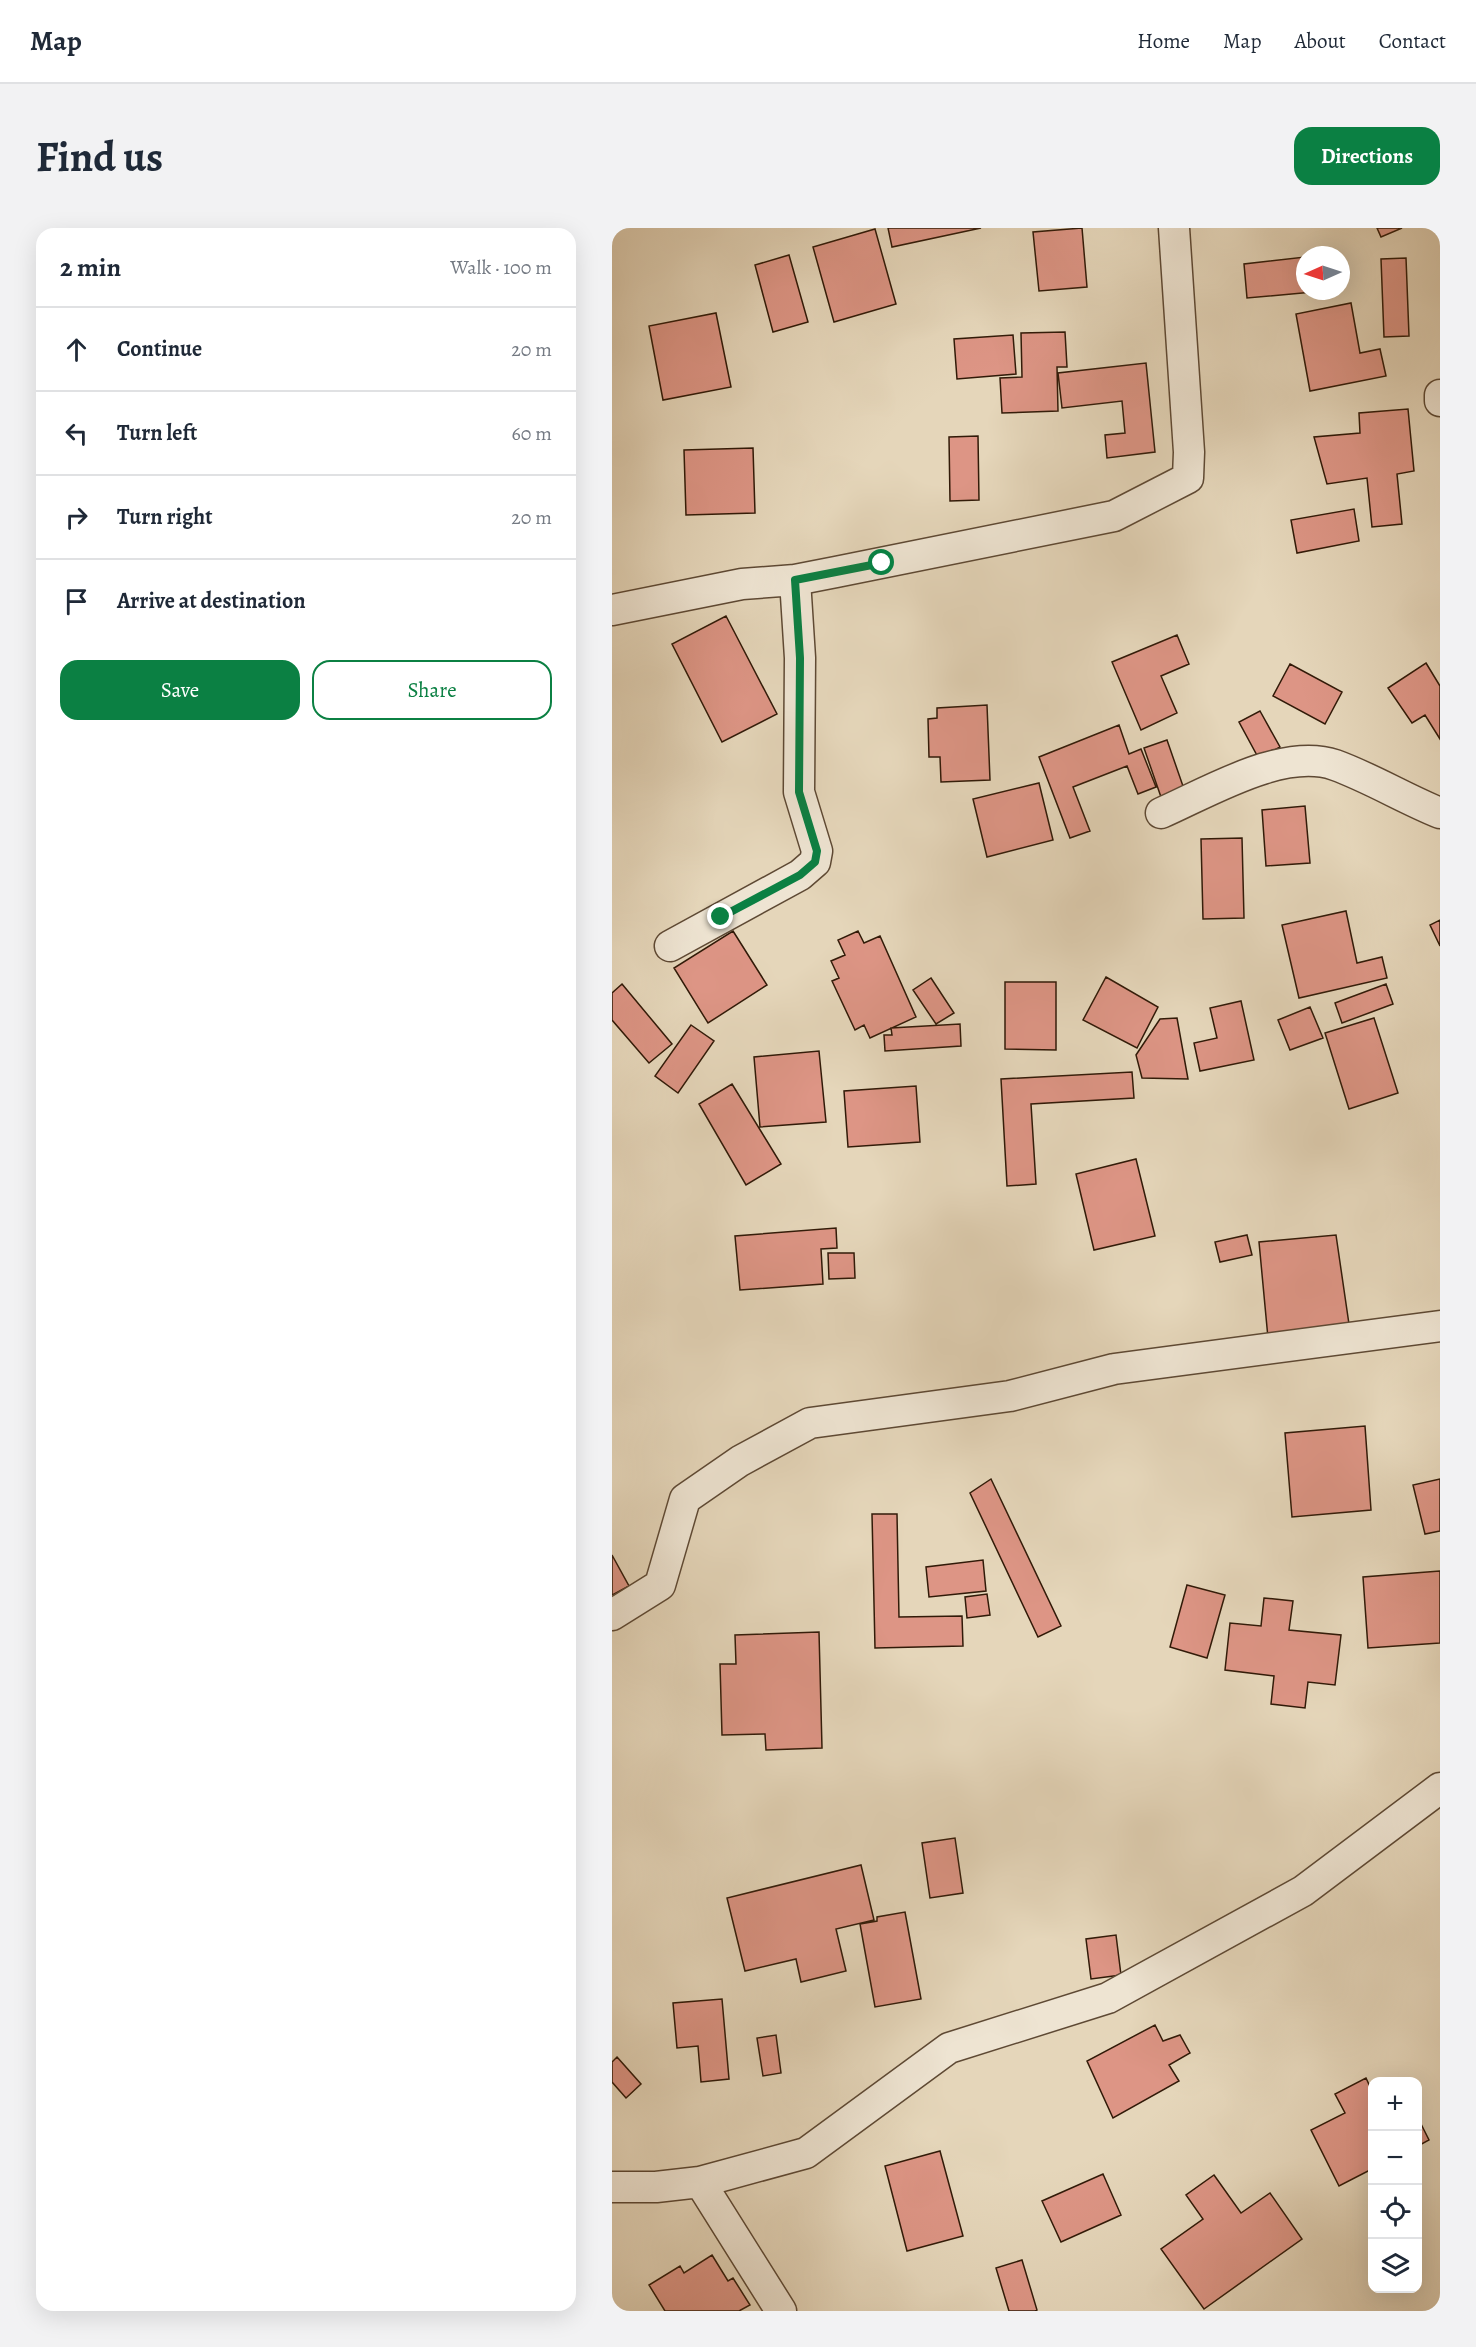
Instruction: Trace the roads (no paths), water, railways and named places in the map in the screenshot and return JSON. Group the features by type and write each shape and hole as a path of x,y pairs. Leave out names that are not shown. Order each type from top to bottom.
{"street":[{"path":"612,610 742,584 795,580 1114,516 1188,478 1188,441 1174,228"},
{"path":"1440,395 1440,401"},
{"path":"670,946 800,875 815,862 817,851 799,792 800,658 795,580"},
{"path":"1161,813 1234,780 1291,760 1333,765 1440,813"},
{"path":"612,1615 660,1585 685,1498 740,1461 810,1423 1010,1396 1114,1369 1440,1326"},
{"path":"612,2187 656,2187 700,2182 806,2153 949,2048 1108,1998 1302,1891 1440,1788"},
{"path":"700,2182 781,2311"}]}
